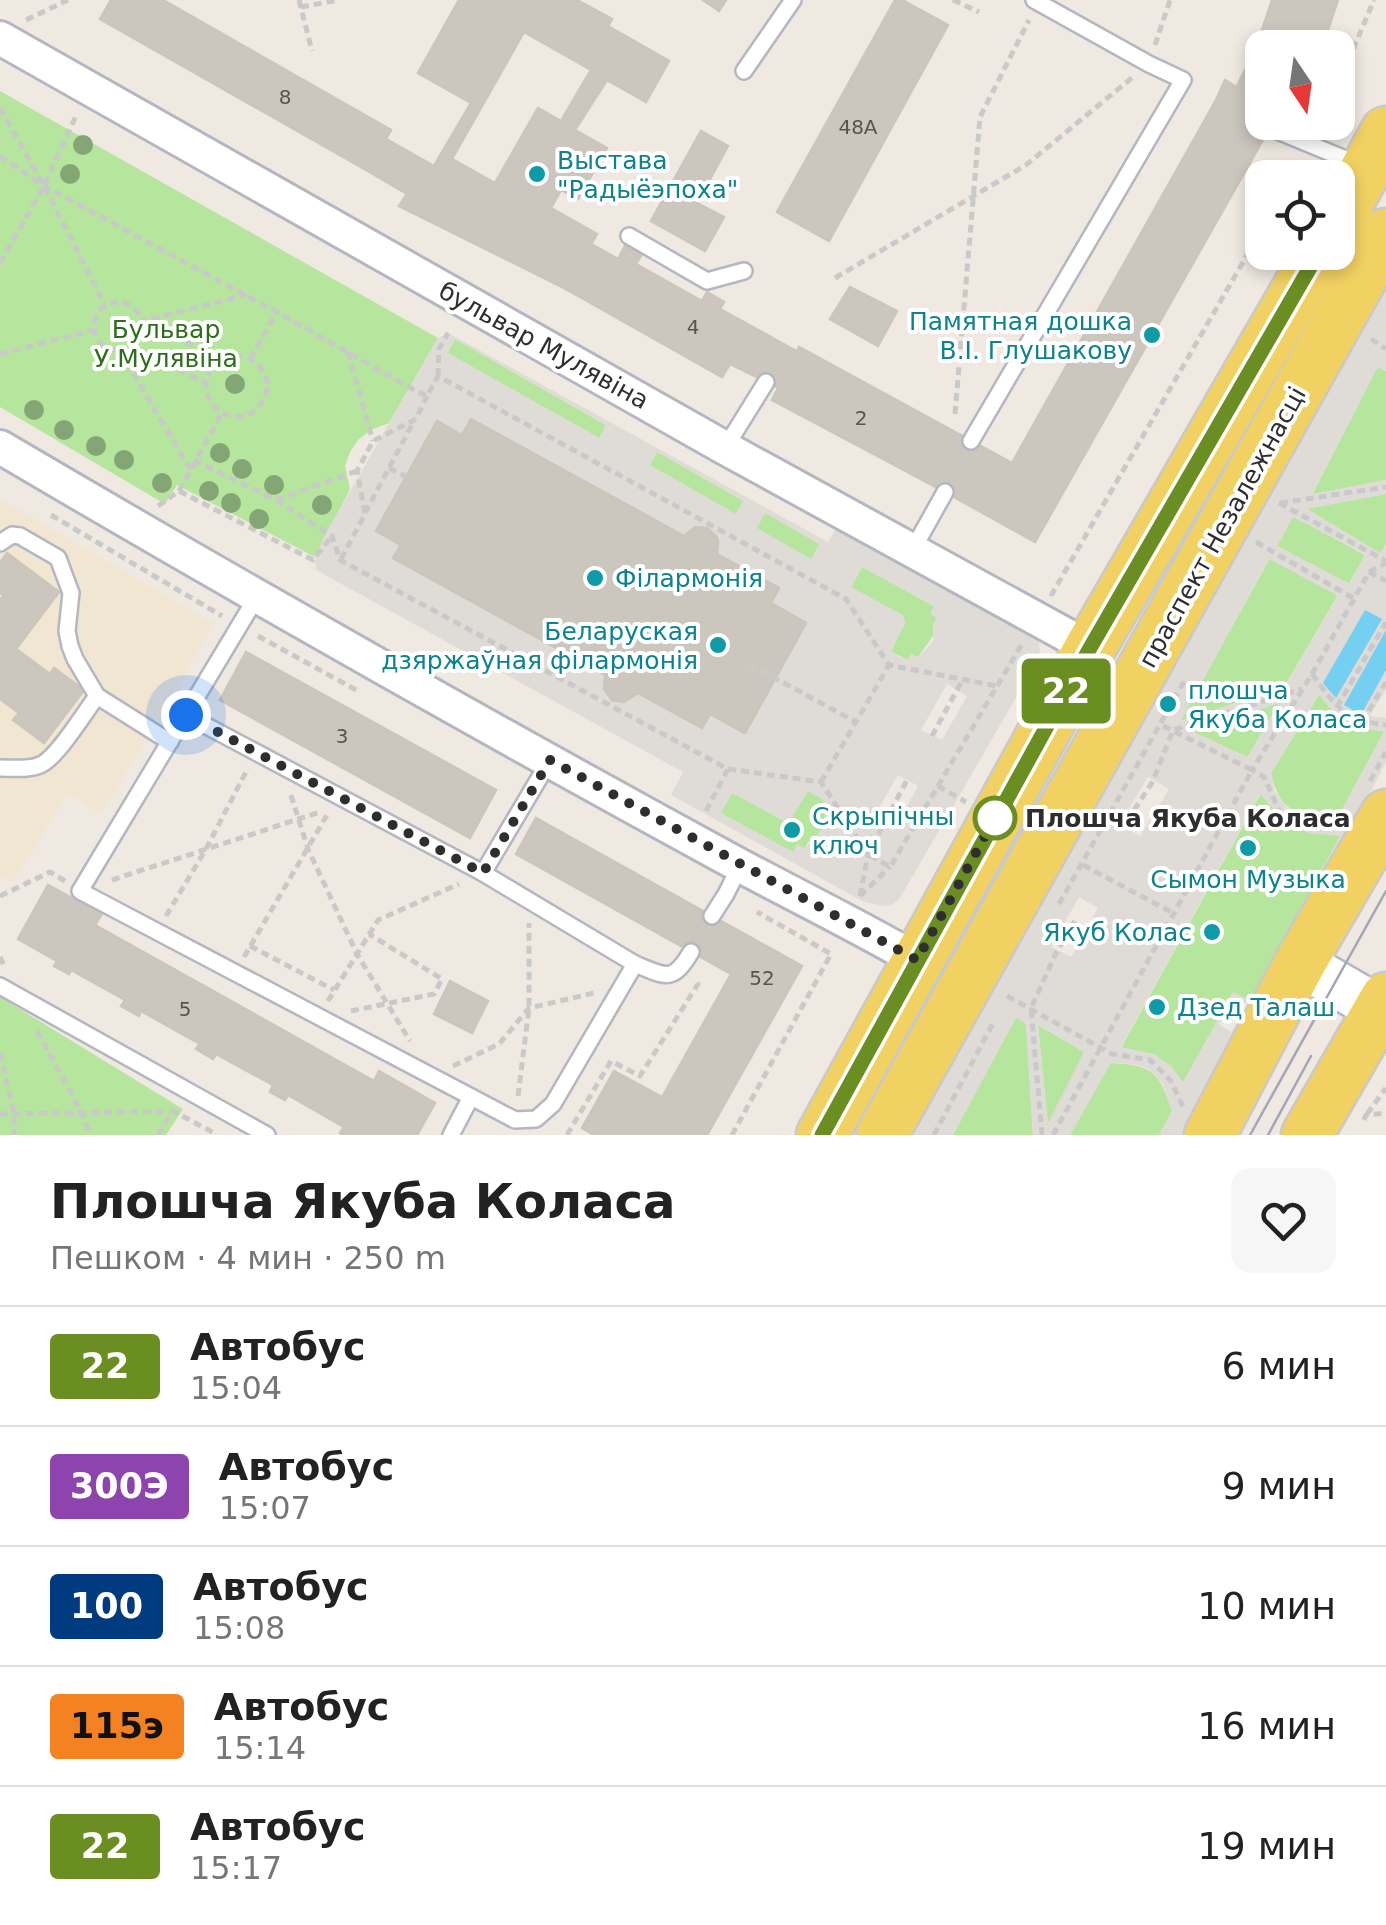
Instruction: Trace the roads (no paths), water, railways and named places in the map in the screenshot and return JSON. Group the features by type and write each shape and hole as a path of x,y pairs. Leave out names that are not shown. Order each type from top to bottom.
{"main road":[{"path":"1355,190 1377,150"},
{"name":"праспект Незалежнасці","path":"882,1135 1386,234"},
{"name":"праспект Незалежнасці","path":"822,1135 1090,648 1309,270"},
{"path":"1196,1120 1300,963 1386,816"},
{"path":"1300,963 1384,1007 1306,1135"}],"street":[{"name":"бульвар Мулявіна","path":"13,29 726,448 1090,648"},
{"path":"0,447 256,598 917,960"}],"lane":[{"path":"744,72 793,0"},
{"path":"971,441 1183,80 1036,1"},
{"path":"1328,140 1377,150"},
{"path":"629,236 707,281 744,271"},
{"path":"726,448 766,382"},
{"path":"912,550 945,492"},
{"path":"0,543 12,534 20,536 58,558 71,593 67,631 70,646 97,696 170,742"},
{"path":"256,598 80,890 514,1120 536,1119 553,1104 634,964"},
{"path":"0,768 28,768 51,758 97,696"},
{"path":"186,715 483,873 634,964 665,976 673,975 691,952"},
{"path":"483,873 550,760"},
{"path":"712,916 740,866"},
{"path":"0,986 266,1135"},
{"path":"451,1135 471,1097"}],"water":[{"path":"1365,610 1382,619 1336,698 1323,683"},
{"path":"1386,630 1386,670 1361,715 1344,705"}],"tram line":[{"path":"1250,1135 1386,891"},
{"path":"1268,1135 1311,1056"}],"place":[{"name":"Выстава \"Радыёэпоха\"","path":"537,174"},
{"name":"Памятная дошка В.І. Глушакову","path":"1152,335"},
{"name":"Філармонія","path":"595,578"},
{"name":"Беларуская дзяржаўная філармонія","path":"718,645"},
{"name":"плошча Якуба Коласа","path":"1168,704"},
{"name":"Плошча Якуба Коласа","path":"995,818"},
{"name":"Скрыпічны ключ","path":"792,830"},
{"name":"Сымон Музыка","path":"1248,848"},
{"name":"Якуб Колас","path":"1212,932"},
{"name":"Дзед Талаш","path":"1157,1007"}],"park label":[{"name":"Бульвар У.Мулявіна","path":"166,344"}]}
